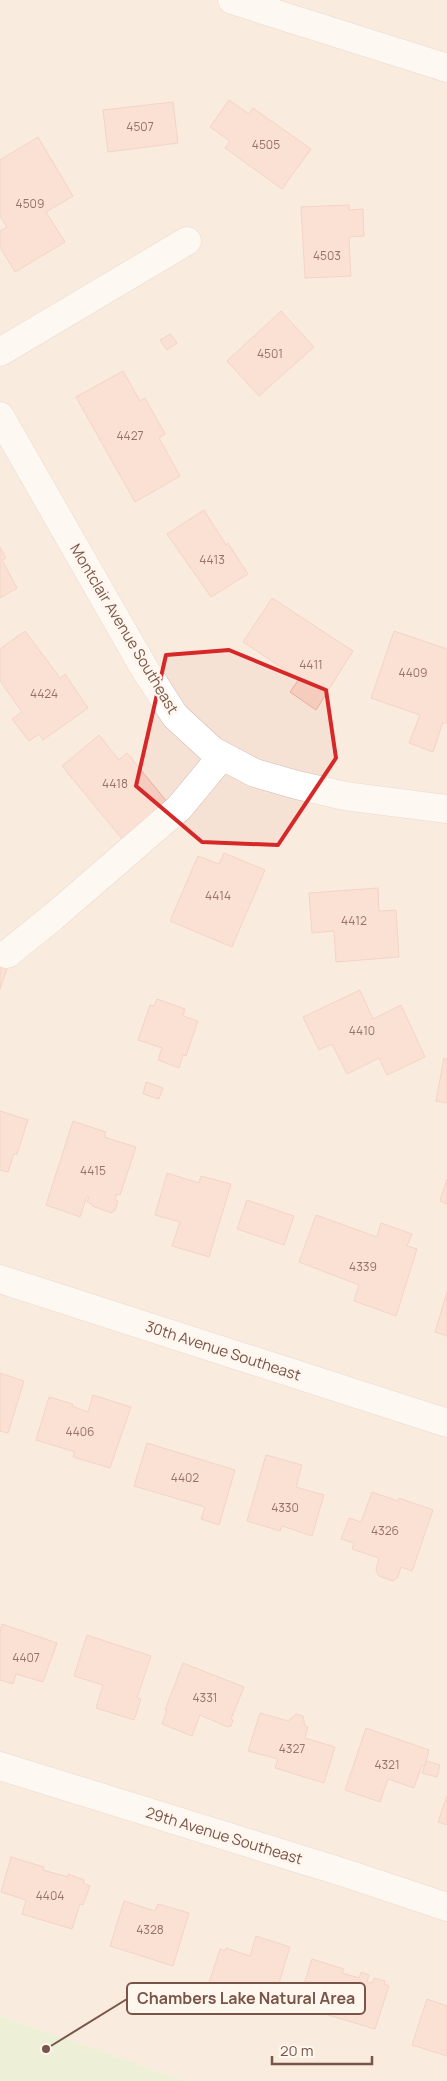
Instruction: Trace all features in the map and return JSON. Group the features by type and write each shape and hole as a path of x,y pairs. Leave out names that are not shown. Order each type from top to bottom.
{"street":[{"path":"232,0 447,68"},
{"path":"0,352 187,241"},
{"name":"Montclair Avenue Southeast","path":"0,416 144,668 175,716 207,745 222,756 255,772 297,785 345,796 447,809"},
{"path":"7,954 179,808 222,756"},
{"name":"30th Avenue Southeast","path":"0,1279 447,1423"},
{"name":"29th Avenue Southeast","path":"0,1766 345,1873 447,1907"}],"highlighted area":[{"path":"229,650 326,690 336,758 278,845 202,842 136,786 166,655"}],"shaded area":[{"path":"0,0 447,0 447,2081 186,2081 0,2016"}],"green space":[{"path":"0,2016 186,2081 0,2081"}],"building":[{"path":"229,100 249,114 253,108 311,149 282,189 225,148 230,141 210,127"},
{"path":"173,102 178,143 108,152 103,110"},
{"path":"38,137 73,196 46,212 65,242 15,272 0,247 0,231 7,227 0,216 0,160"},
{"path":"349,205 349,210 363,209 364,236 349,237 351,276 305,278 301,207"},
{"path":"281,311 314,347 259,396 227,361"},
{"path":"170,334 177,343 167,350 160,340"},
{"path":"123,371 140,401 145,398 165,434 159,438 180,476 135,502 76,397"},
{"path":"204,510 226,545 228,543 248,574 211,597 167,534"},
{"path":"0,547 6,558 2,560 17,588 0,598"},
{"path":"272,598 353,651 316,710 290,692 299,679 243,642"},
{"path":"25,631 60,678 65,674 88,708 43,740 39,734 29,741 12,719 22,712 0,681 0,649"},
{"path":"394,631 447,649 447,724 443,722 433,752 409,743 420,715 371,698"},
{"path":"99,735 119,760 127,753 168,803 123,840 62,766"},
{"path":"224,853 265,870 232,947 170,921 198,856 219,864"},
{"path":"378,888 379,911 396,910 399,957 336,962 334,931 312,933 309,893"},
{"path":"0,964 8,966 0,989"},
{"path":"360,990 373,1019 401,1005 425,1057 387,1075 379,1058 347,1074 332,1044 319,1050 303,1017"},
{"path":"157,999 185,1009 183,1016 198,1021 186,1056 183,1055 179,1068 158,1060 162,1048 138,1040 150,1005 154,1006"},
{"path":"444,1058 447,1059 447,1103 436,1101"},
{"path":"146,1082 163,1088 159,1099 143,1094"},
{"path":"0,1111 28,1120 17,1154 14,1154 8,1172 0,1170"},
{"path":"73,1121 106,1132 104,1137 136,1147 120,1195 117,1194 115,1200 118,1201 115,1211 112,1213 92,1206 87,1202 89,1197 87,1196 80,1217 46,1205"},
{"path":"167,1173 199,1183 201,1176 231,1184 209,1257 172,1246 180,1222 155,1215"},
{"path":"447,1179 447,1204 440,1201"},
{"path":"247,1200 294,1216 284,1245 237,1229"},
{"path":"316,1215 377,1237 381,1223 412,1234 407,1246 417,1249 396,1316 354,1301 359,1285 299,1262"},
{"path":"447,1292 447,1336 435,1332"},
{"path":"0,1373 24,1381 8,1433 0,1431"},
{"path":"93,1395 131,1407 110,1468 73,1457 75,1452 36,1440 49,1397 73,1404 72,1406 88,1412"},
{"path":"147,1443 235,1470 219,1525 201,1519 205,1507 134,1486"},
{"path":"266,1455 302,1465 296,1487 324,1495 312,1536 282,1526 280,1531 247,1521"},
{"path":"372,1492 398,1501 399,1498 433,1510 412,1571 401,1567 398,1577 393,1581 379,1576 376,1570 379,1558 352,1549 354,1543 341,1539 349,1518 361,1522"},
{"path":"2,1624 57,1643 43,1682 16,1674 13,1684 0,1680 0,1632"},
{"path":"87,1635 151,1656 137,1698 141,1699 134,1720 96,1708 103,1685 74,1676"},
{"path":"183,1663 244,1687 231,1719 233,1720 231,1726 228,1727 200,1715 192,1736 162,1724 167,1710 165,1710"},
{"path":"260,1713 288,1721 296,1714 303,1716 305,1726 308,1727 305,1738 335,1747 324,1783 275,1768 278,1759 248,1751"},
{"path":"366,1728 429,1750 425,1766 422,1765 414,1788 388,1779 380,1802 345,1790"},
{"path":"426,1761 440,1765 437,1777 422,1773"},
{"path":"447,1796 447,1825 438,1822"},
{"path":"11,1857 44,1867 43,1870 68,1877 68,1874 84,1880 83,1883 90,1886 83,1905 80,1904 72,1929 22,1914 26,1900 1,1892"},
{"path":"124,1901 155,1911 158,1904 189,1913 173,1966 110,1946"},
{"path":"256,1936 290,1947 271,2009 207,1989 220,1949 225,1951 226,1948 250,1956"},
{"path":"312,1959 344,1969 342,1973 359,1978 361,1972 369,1975 367,1982 372,1983 374,1978 385,1981 384,1984 389,1986 375,2029 325,2014 329,2003 301,1994"},
{"path":"427,1999 447,2006 447,2056 412,2045"}],"place":[{"name":"Chambers Lake Natural Area","path":"46,2049"}]}
